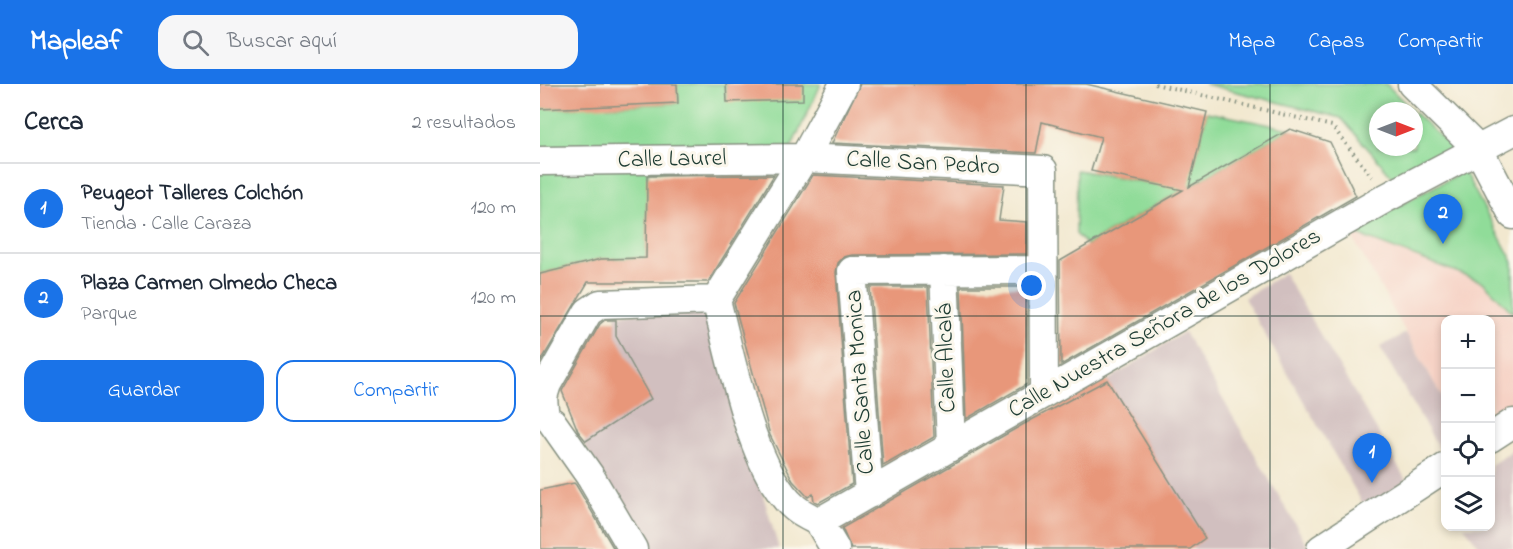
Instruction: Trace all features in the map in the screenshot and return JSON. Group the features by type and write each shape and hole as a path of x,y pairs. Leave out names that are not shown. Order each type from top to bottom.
{"street":[{"path":"835,549 819,522 794,507 771,475 755,444 716,300 804,158 844,84"},
{"path":"1412,84 1479,150 1513,215"},
{"name":"Calle Nuestra Señora de los Dolores","path":"819,522 1386,198 1513,131"},
{"name":"Calle Laurel","path":"540,161 804,158"},
{"name":"Calle San Pedro","path":"804,158 1043,170 1043,270"},
{"path":"944,270 1043,270 1044,393"},
{"name":"Calle Santa Monica","path":"869,494 852,271 944,270"},
{"name":"Calle Alcalá","path":"944,270 951,446"},
{"path":"633,549 590,476 544,420 543,397 547,384 583,319 593,307 600,304 716,300"},
{"path":"1495,435 1513,423"},
{"path":"1321,549 1441,471"}],"path":[{"path":"1155,84 1332,126 1360,158 1386,198"}],"shaded area":[{"path":"1350,233 1483,282 1513,313 1513,414 1495,427 1495,315 1441,315 1441,395"},
{"path":"1284,273 1409,485 1367,511 1244,298"},
{"path":"704,309 779,549 648,549 583,443 651,399 616,336 616,315"},
{"path":"1184,332 1309,548 1190,549 1205,538 1105,382"},
{"path":"1406,333 1441,395 1441,452 1380,347"},
{"path":"1513,450 1513,549 1482,549 1467,531 1495,531 1495,462"}],"green space":[{"path":"578,84 607,106 678,103 677,84 726,84 727,101 796,84 821,84 781,169 648,171 646,258 601,259 540,274 540,108 577,108"},
{"path":"1205,84 1386,84 1404,102 1369,102 1369,150 1341,118"},
{"path":"1207,112 1290,129 1087,245 1076,234 1077,170 1154,184 1195,161"},
{"path":"1423,121 1455,151 1398,183 1374,156 1423,156"},
{"path":"1464,171 1513,262 1513,313 1483,282 1350,232"}],"building":[{"path":"540,84 677,84 678,103 540,109"},
{"path":"726,84 803,84 803,100 727,102"},
{"path":"860,84 1086,84 1207,112 1189,187 1290,129 1330,142 1356,196 1061,365 1060,261 1183,190 1091,171 1101,137 1042,122 1036,153 832,143"},
{"path":"774,175 708,282 588,282 540,363 540,274 601,259 646,258 647,176"},
{"path":"813,175 1004,185 999,220 1027,222 1027,254 852,255 844,257 838,263 836,272 852,484 818,503 814,501 813,494 808,497 793,481 770,435 734,303"},
{"path":"870,287 928,287 934,437 883,466"},
{"path":"961,287 1027,287 1027,384 966,419"},
{"path":"605,320 616,320 616,336 651,399 586,441 578,431 562,391 600,324"},
{"path":"1107,380 1205,538 1190,549 851,549 842,528 1024,424"},
{"path":"574,483 614,549 541,549 540,490"}],"place":[{"name":"Plaza Carmen Olmedo Checa","path":"1443,244"},
{"name":"Peugeot Talleres Colchón","path":"1372,483"}]}
